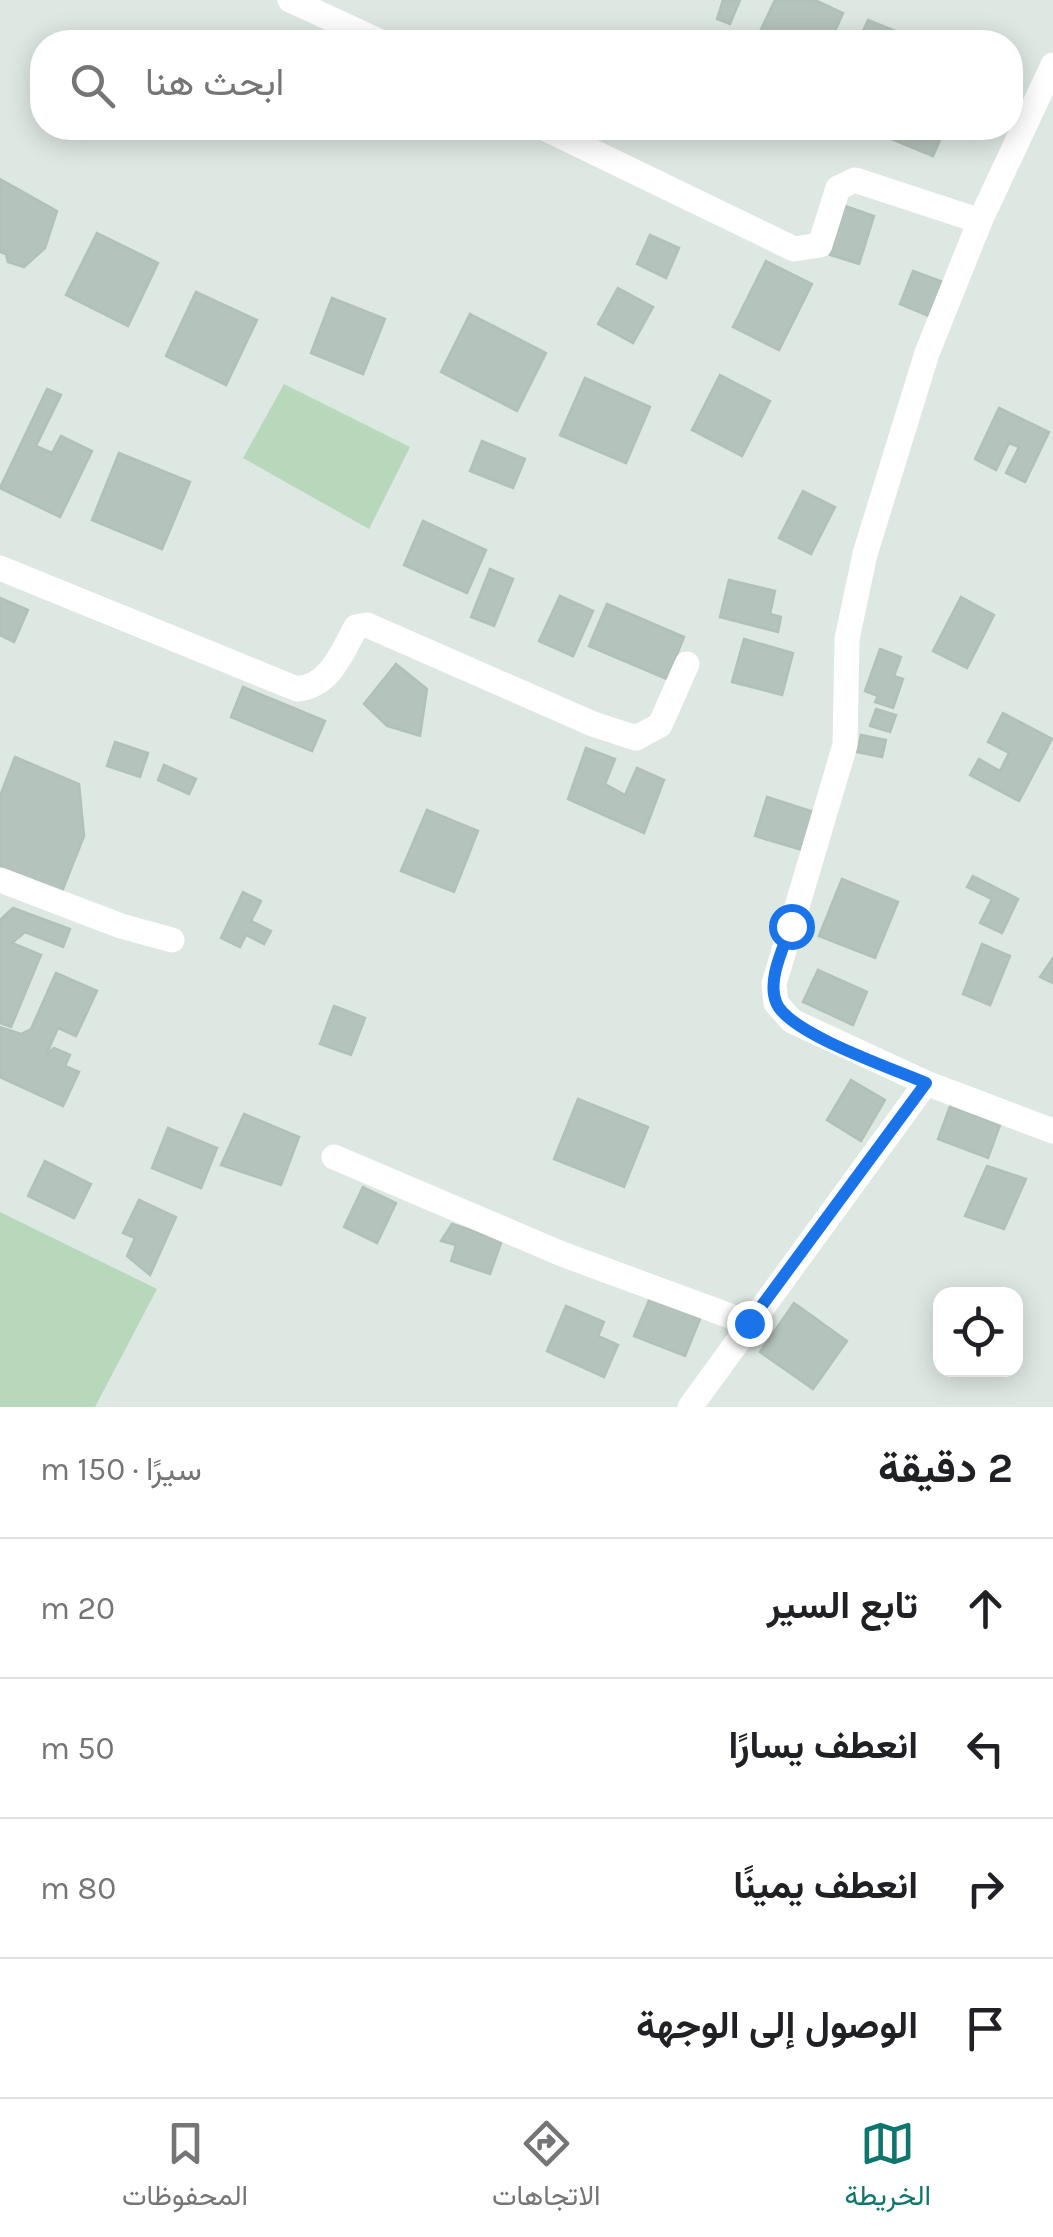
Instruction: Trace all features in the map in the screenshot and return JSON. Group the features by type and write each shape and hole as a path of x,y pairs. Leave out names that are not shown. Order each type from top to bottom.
{"street":[{"path":"290,0 354,30"},
{"path":"1023,129 1053,64"},
{"path":"569,140 794,249 820,245 838,188 855,180 980,221"},
{"path":"1018,140 927,352 865,554 847,639 845,746 774,984 776,1003 792,1021 926,1083 1050,1125"},
{"path":"0,568 44,590 296,689 312,688 329,674 356,627 367,624 593,724 636,738 645,737 660,726 687,664"},
{"path":"0,880 121,926 172,940"},
{"path":"690,1407 926,1083"},
{"path":"334,1158 562,1254 749,1323"}],"green space":[{"path":"284,384 410,447 369,529 243,458"},
{"path":"0,1212 157,1289 95,1407 0,1407"}],"building":[{"path":"723,0 740,0 730,24 717,19"},
{"path":"775,0 815,0 843,13 835,30 761,30"},
{"path":"868,20 893,30 863,30"},
{"path":"894,140 940,140 933,156"},
{"path":"0,179 57,211 45,248 24,267 8,262 6,254 0,252"},
{"path":"845,206 874,216 859,264 830,255"},
{"path":"97,233 158,263 128,326 66,295"},
{"path":"650,235 679,248 666,278 637,264"},
{"path":"766,261 812,284 779,350 733,327"},
{"path":"913,271 943,282 929,316 900,304"},
{"path":"618,288 653,307 633,343 598,324"},
{"path":"196,292 257,320 226,385 166,356"},
{"path":"332,298 385,319 363,374 311,353"},
{"path":"470,314 546,353 517,411 441,372"},
{"path":"720,375 770,401 742,456 692,430"},
{"path":"585,378 650,407 626,463 560,435"},
{"path":"47,389 61,395 36,446 52,453 61,436 92,451 60,517 0,488"},
{"path":"999,408 1049,432 1025,482 1006,473 1019,447 1009,443 996,470 975,459"},
{"path":"482,441 525,459 513,488 470,471"},
{"path":"119,453 190,482 162,549 92,520"},
{"path":"803,491 835,507 811,554 779,538"},
{"path":"423,521 486,550 467,593 404,565"},
{"path":"490,569 513,579 494,626 471,617"},
{"path":"729,580 775,591 770,614 781,617 778,632 720,617"},
{"path":"560,596 593,611 573,656 539,641"},
{"path":"961,597 994,615 967,668 933,651"},
{"path":"0,598 28,610 14,642 0,635"},
{"path":"607,604 684,637 667,679 589,646"},
{"path":"744,639 793,653 782,695 732,682"},
{"path":"880,649 901,657 894,676 903,679 893,708 875,702 878,696 865,691"},
{"path":"396,664 427,689 420,736 387,726 364,704"},
{"path":"243,687 325,721 312,751 231,717"},
{"path":"876,709 896,715 890,732 870,726"},
{"path":"1003,713 1052,739 1019,801 970,775 979,759 1000,771 1009,753 988,742"},
{"path":"861,735 886,740 882,757 857,752"},
{"path":"115,742 148,753 140,777 107,766"},
{"path":"586,748 615,759 605,784 625,795 637,768 664,780 644,833 568,799"},
{"path":"15,757 79,784 84,836 61,894 0,869 0,796"},
{"path":"164,765 196,779 189,794 158,780"},
{"path":"767,797 814,812 802,850 755,836"},
{"path":"427,810 478,831 454,892 401,871"},
{"path":"973,876 1018,899 1002,933 980,923 992,899 967,887"},
{"path":"842,879 898,902 875,958 819,936"},
{"path":"243,892 261,901 251,921 271,931 264,944 246,935 240,947 221,938"},
{"path":"13,908 70,929 63,947 25,932 12,943 41,955 11,1027 0,1023 0,920"},
{"path":"982,944 1010,956 990,1005 963,994"},
{"path":"1053,958 1053,983 1040,977"},
{"path":"818,970 867,992 853,1025 803,1002"},
{"path":"56,973 97,991 76,1036 58,1028 46,1055 54,1048 70,1055 65,1066 79,1072 63,1106 0,1077 0,1027 21,1034 31,1029"},
{"path":"334,1006 365,1018 351,1055 320,1044"},
{"path":"851,1080 885,1100 861,1141 827,1120"},
{"path":"578,1099 648,1127 624,1187 554,1159"},
{"path":"950,1106 1000,1125 988,1158 938,1139"},
{"path":"244,1114 299,1137 281,1185 221,1165"},
{"path":"168,1128 217,1148 201,1188 152,1168"},
{"path":"45,1161 91,1184 74,1218 28,1196"},
{"path":"987,1166 1026,1179 1004,1229 965,1216"},
{"path":"363,1187 396,1203 377,1243 344,1227"},
{"path":"139,1200 176,1217 150,1275 127,1256 135,1238 123,1233"},
{"path":"452,1224 502,1240 490,1274 451,1261 456,1245 441,1241"},
{"path":"650,1298 700,1319 685,1356 634,1336"},
{"path":"794,1303 847,1341 813,1389 760,1352"},
{"path":"566,1306 604,1322 598,1336 618,1345 604,1377 547,1351"}],"route":[{"path":"749,1323 926,1083 821,1037 792,1021 776,1003 774,984 791,926"}]}
